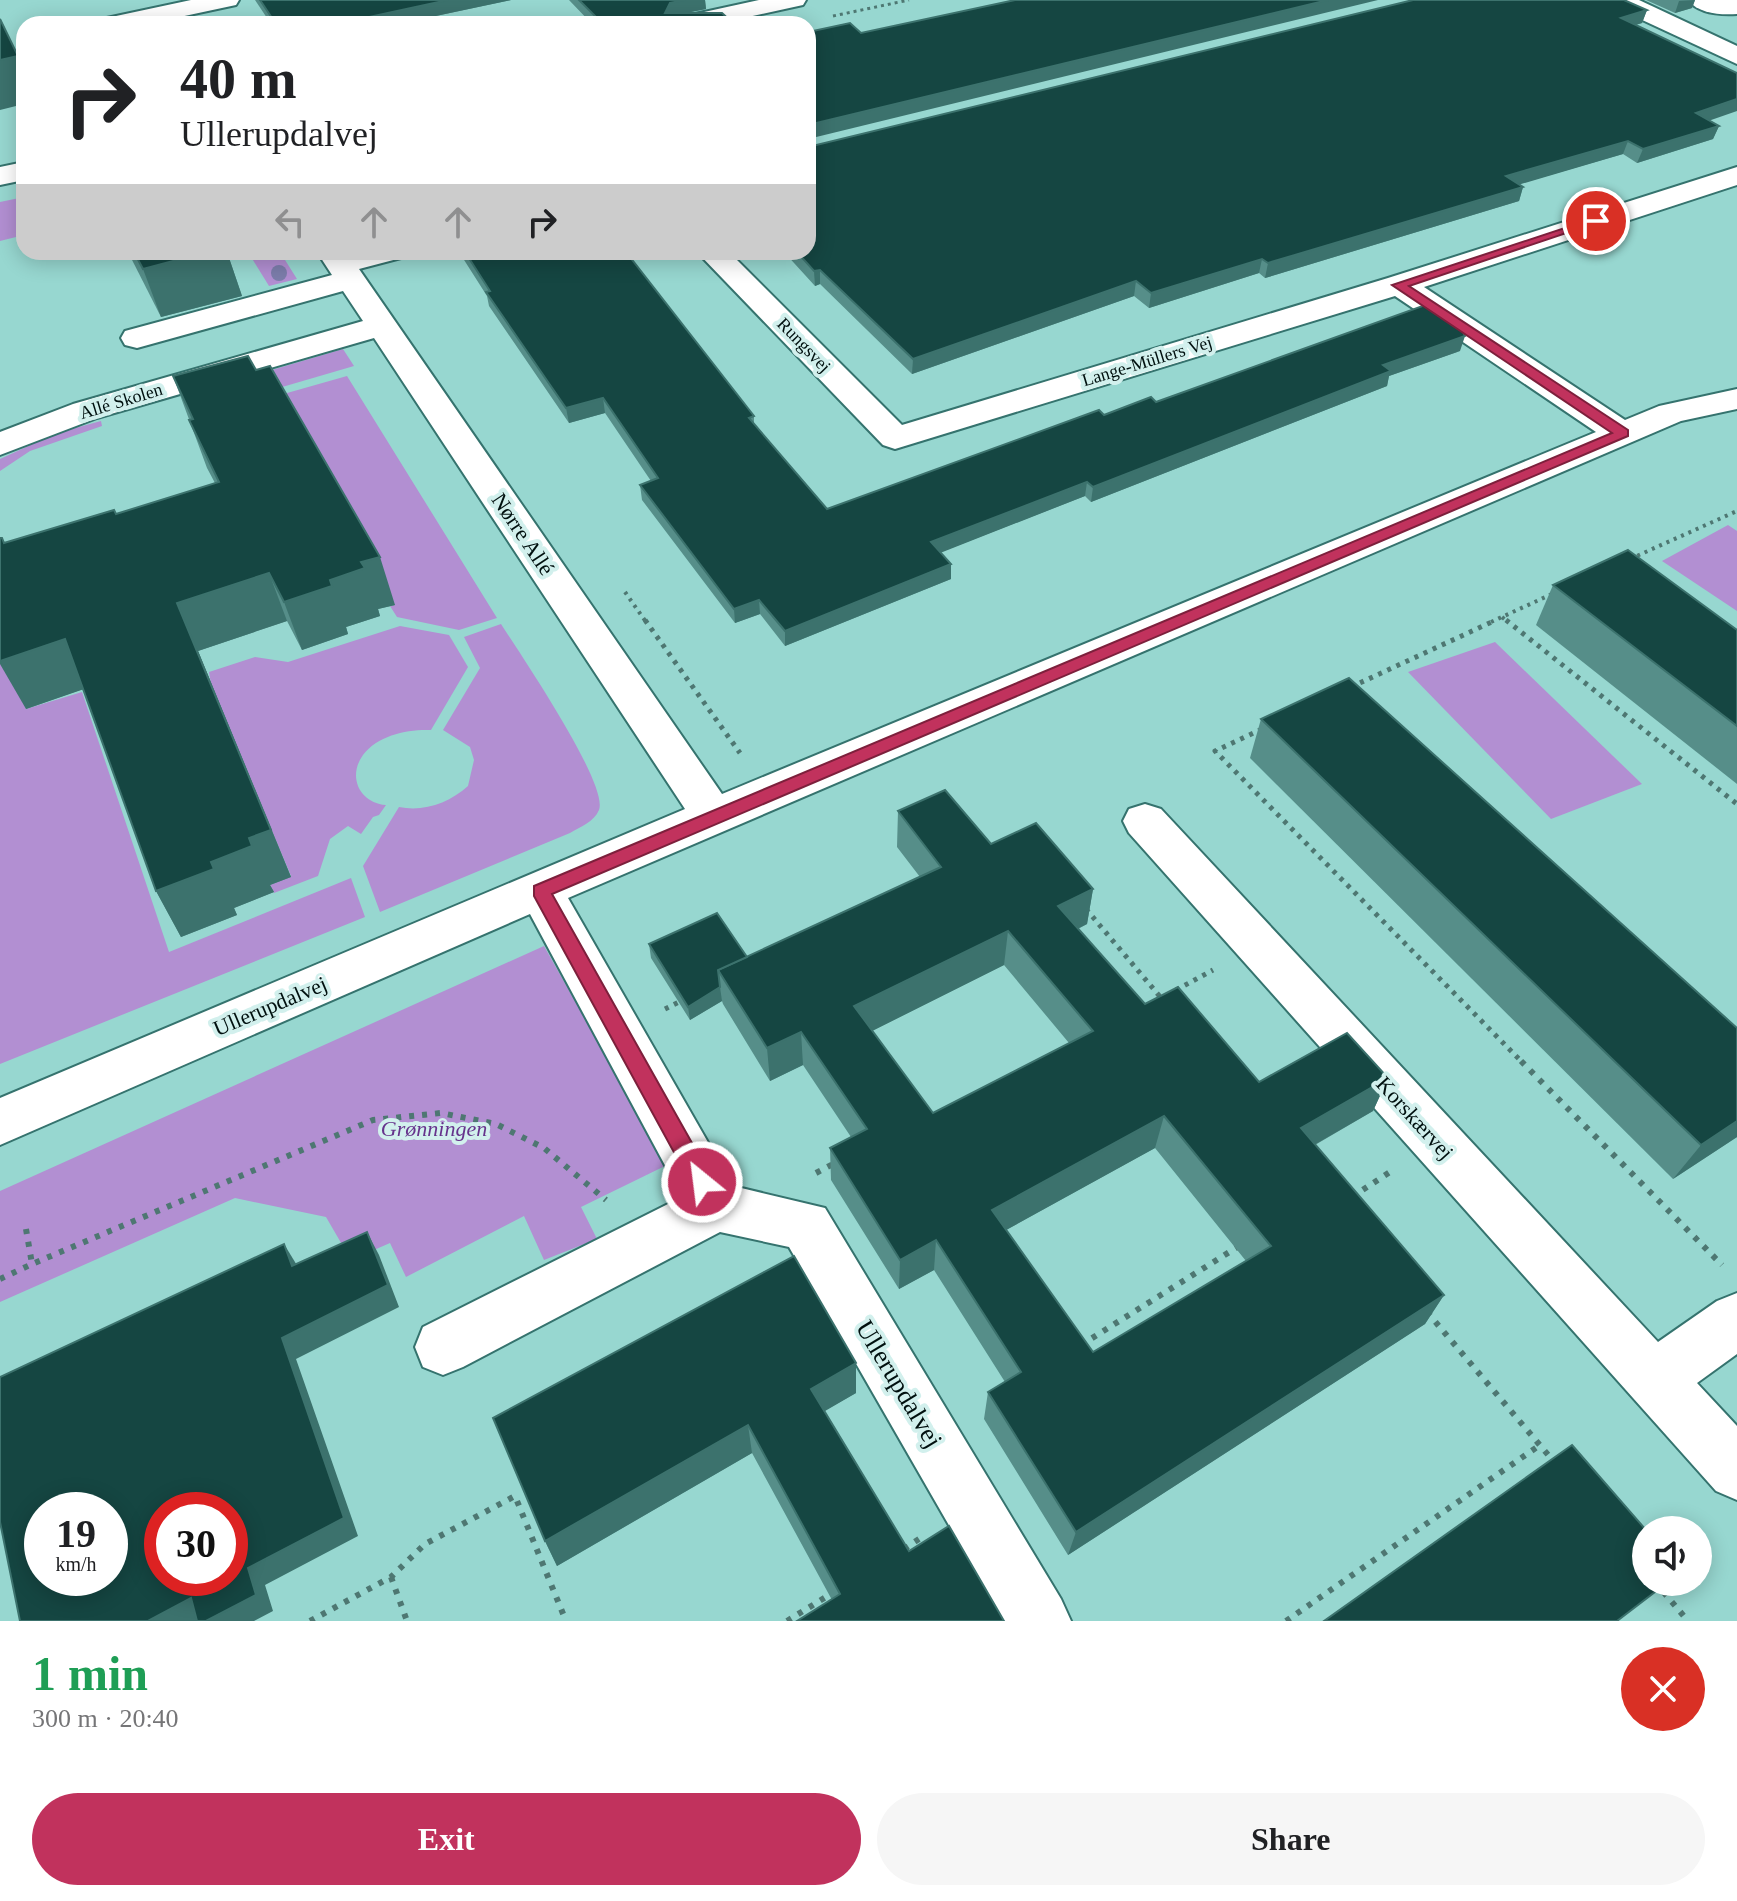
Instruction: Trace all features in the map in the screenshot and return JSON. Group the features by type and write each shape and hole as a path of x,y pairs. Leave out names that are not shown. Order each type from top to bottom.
{"street":[{"path":"169,12 227,0"},
{"path":"719,16 794,0"},
{"path":"1619,0 1731,48"},
{"path":"1700,0 1721,8 1737,7"},
{"name":"Lange-Müllers Vej","path":"895,438 1399,285 1737,176"},
{"name":"Rungsvej","path":"720,260 895,438"},
{"path":"137,338 341,265"},
{"name":"Nørre Allé","path":"341,265 713,816"},
{"path":"1399,285 1622,433"},
{"name":"Allé Skolen","path":"0,444 85,411 382,326"},
{"path":"713,816 1671,413 1737,399"},
{"name":"Ullerupdalvej","path":"0,1122 713,816"},
{"name":"Korskærvej","path":"1145,821 1737,1470"},
{"path":"443,1347 716,1207 541,891"},
{"name":"Ullerupdalvej","path":"716,1207 806,1226 1039,1621"},
{"path":"1654,1379 1731,1294"}],"path":[{"path":"825,18 909,0"},
{"path":"1626,561 1737,511"},
{"path":"1344,691 1557,592"},
{"path":"1502,617 1737,804"},
{"path":"1272,724 1215,751 1731,1294"},
{"path":"1084,906 1171,1009"},
{"path":"1147,1004 1259,946"},
{"path":"618,1031 689,998"},
{"path":"0,1279 373,1120 441,1113 496,1124 544,1148 652,1240"},
{"path":"1338,1195 1350,1199 1437,1141"},
{"path":"770,1219 809,1176 837,1162"},
{"path":"26,1229 32,1264"},
{"path":"1076,1348 1246,1241"},
{"path":"1417,1301 1559,1468"},
{"path":"1286,1621 1540,1445"},
{"path":"310,1621 391,1577 425,1544 515,1496 566,1621"},
{"path":"893,1556 972,1507"},
{"path":"391,1577 407,1621"},
{"path":"787,1621 840,1588"},
{"path":"1667,1596 1688,1621"}],"green space":[{"path":"16,199 16,237 0,241 0,202"},
{"path":"253,260 285,260 297,279 269,286"},
{"path":"343,349 354,366 207,409 197,392"},
{"path":"347,376 497,618 459,630 397,617 390,606 393,606 273,397"},
{"path":"101,421 102,426 30,451 0,471 0,459 57,433"},
{"path":"1728,525 1737,531 1737,611 1662,561"},
{"path":"501,624 577,747 598,796 599,810 590,821 570,833 380,912 363,866 399,807 436,805 468,786 474,760 470,747 443,730 480,668 464,637"},
{"path":"400,626 449,635 468,667 431,730 385,738 369,748 358,763 356,780 363,794 386,805 379,815 373,817 361,834 348,826 330,839 318,876 274,893 270,885 291,876 212,690 209,672 255,657 288,662"},
{"path":"1495,642 1642,784 1551,819 1408,672"},
{"path":"0,644 26,709 82,692 169,952 351,878 365,917 0,1064"},
{"name":"Grønningen","path":"544,946 667,1165 581,1207 597,1239 544,1260 524,1216 406,1277 390,1243 351,1260 326,1217 235,1198 0,1302 0,1191"}],"building":[{"path":"260,0 448,0 374,16 271,16"},
{"path":"579,0 685,0 670,3 665,13 722,13 725,16 595,16"},
{"path":"1015,0 1328,0 816,123 816,30 850,23 861,33"},
{"path":"1413,0 1624,0 1647,10 1621,18 1737,73 1737,99 1696,113 1719,126 1643,149 1628,141 1506,176 1523,187 1268,263 1262,259 1151,293 1136,281 913,359 820,270 814,271 804,260 816,260 816,145"},
{"path":"0,19 16,56 0,60"},
{"path":"138,260 177,260 143,269"},
{"path":"470,260 632,260 754,416 749,418 827,509 1099,410 1104,415 1151,397 1156,402 1428,304 1461,327 1465,336 1383,365 1391,371 1093,487 1087,482 931,542 951,564 785,631 759,600 734,609 640,485 658,478 603,398 566,408 486,292 490,291"},
{"path":"248,356 256,370 270,366 380,557 361,562 365,568 330,580 332,586 284,602 269,573 177,603 271,830 249,838 252,846 211,862 214,869 156,891 65,639 0,661 0,538 4,543 114,510 116,514 219,482 189,420 193,419 173,376"},
{"path":"1628,550 1737,630 1737,726 1553,585"},
{"path":"1349,678 1737,1028 1737,1121 1701,1145 1261,719"},
{"path":"945,790 991,844 1036,823 1093,889 1058,906 1145,1004 1178,987 1259,1082 1347,1033 1388,1078 1301,1128 1444,1295 1076,1532 988,1392 1021,1372 936,1240 900,1260 830,1148 867,1129 801,1032 767,1048 718,970 941,867 898,811","holes":["1008,931 1093,1031 933,1113 854,1006","1164,1116 1271,1246 1093,1352 992,1210"]},
{"path":"717,913 747,957 718,970 720,987 688,1007 649,944"},
{"path":"367,1232 388,1285 282,1338 344,1518 248,1568 256,1595 206,1621 197,1621 191,1598 148,1621 20,1621 0,1522 0,1377 284,1244 292,1266"},
{"path":"794,1256 856,1363 811,1389 909,1551 949,1526 1004,1621 797,1621 840,1594 748,1425 545,1541 493,1418"},
{"path":"1572,1445 1634,1516 1632,1596 1650,1596 1617,1621 1324,1621"}],"route":[{"path":"702,1182 541,891 1622,433 1399,285 1596,221"}]}
